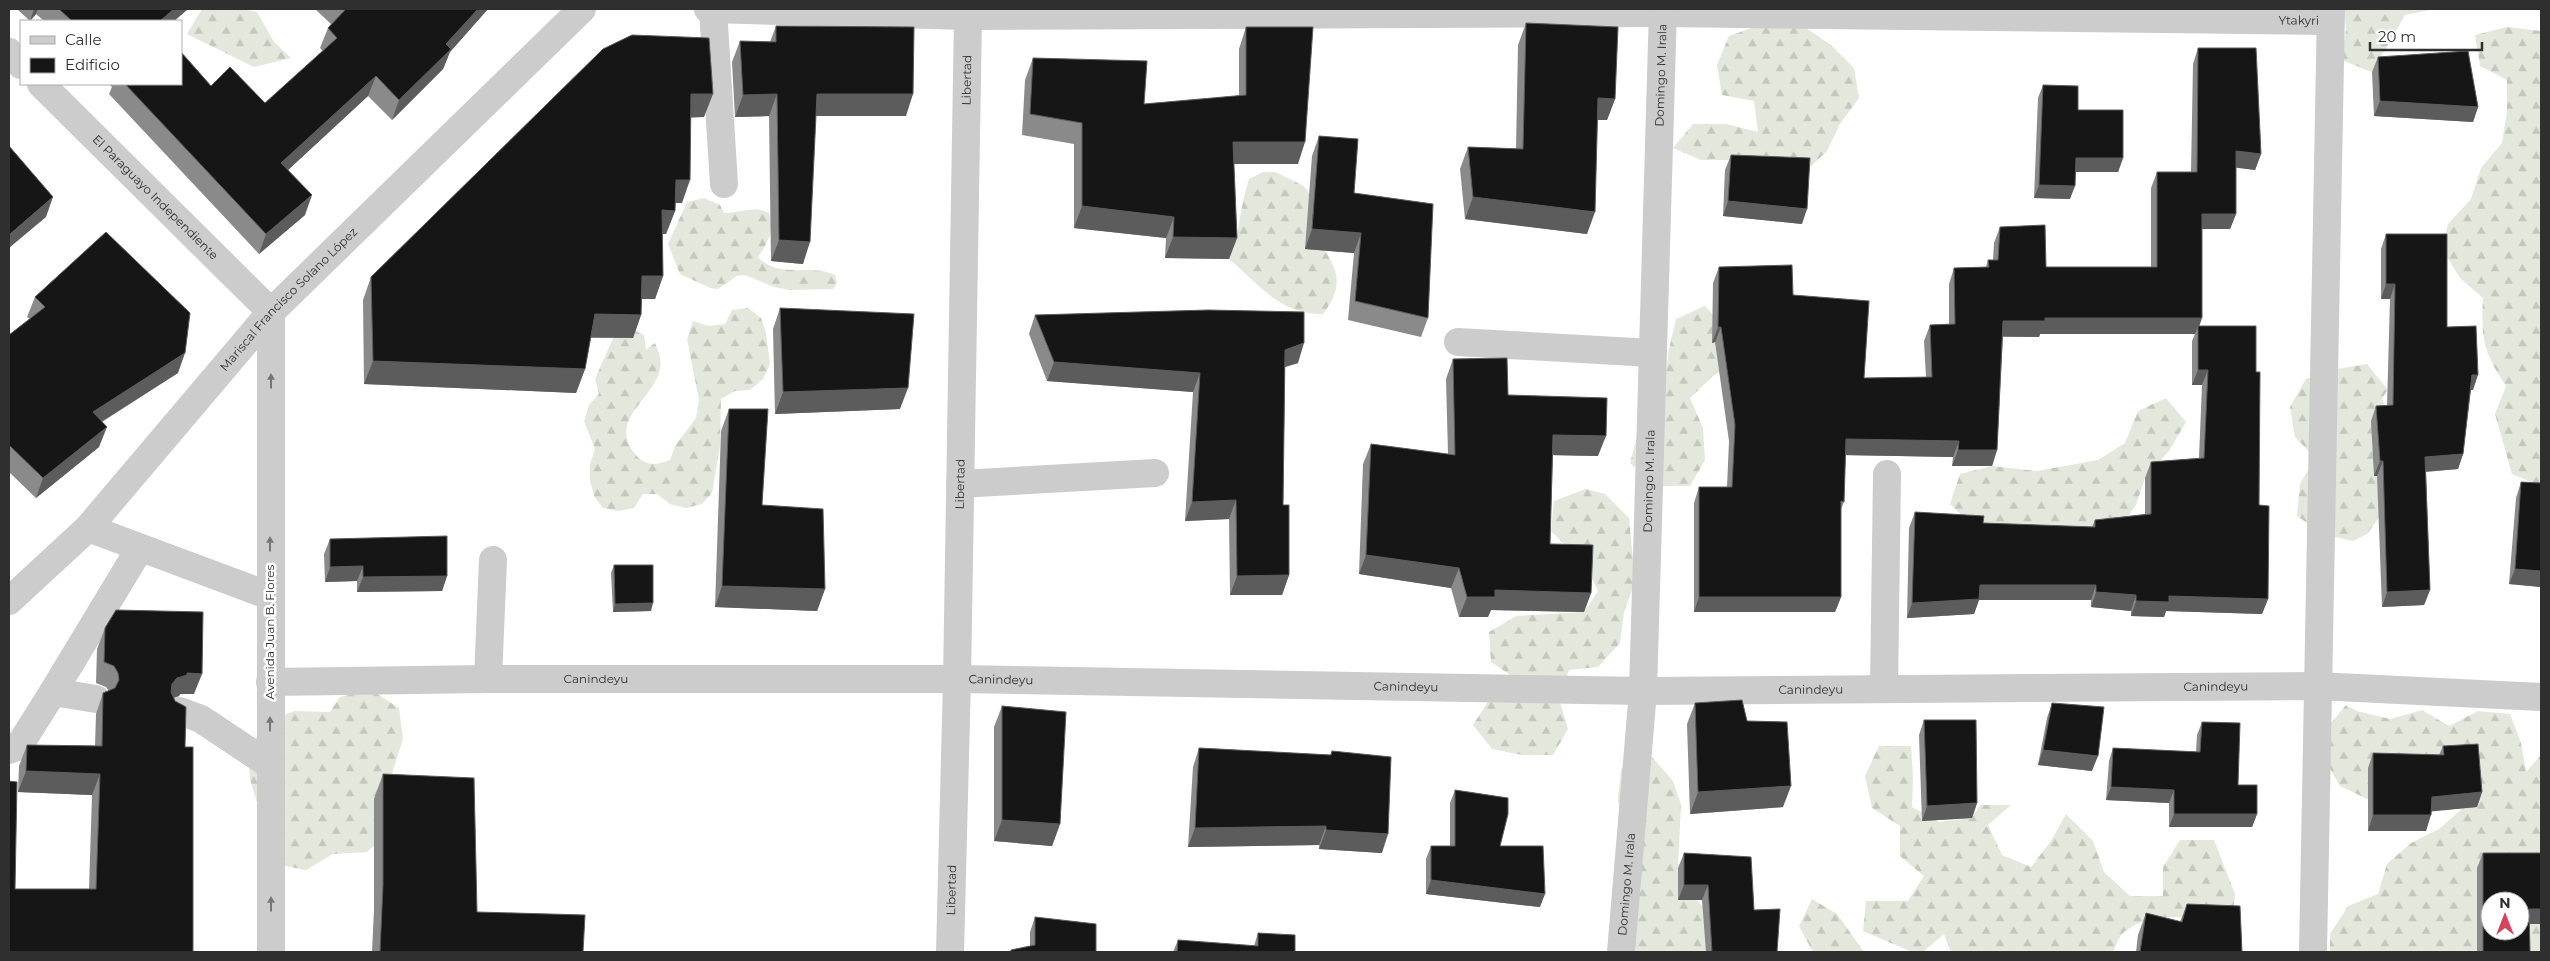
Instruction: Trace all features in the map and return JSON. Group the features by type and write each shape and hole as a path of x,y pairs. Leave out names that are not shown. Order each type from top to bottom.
{"street":[{"name":"Mariscal Francisco Solano López","path":"9,601 88,528 271,312 582,9"},
{"name":"Ytakyri","path":"708,9 968,16 1663,11 2331,15"},
{"path":"713,9 724,184"},
{"name":"Domingo M. Irala","path":"1621,952 1643,691 1663,11"},
{"path":"2313,952 2331,15"},
{"name":"Libertad","path":"950,952 957,679 968,16"},
{"path":"9,52 20,63"},
{"name":"El Paraguayo Independiente","path":"42,85 271,312"},
{"name":"Avenida Juan B. Flores","path":"271,312 271,952"},
{"path":"1458,342 1652,353"},
{"path":"960,484 1155,472"},
{"path":"1884,689 1887,474"},
{"path":"88,528 270,596"},
{"path":"9,750 19,746 54,692 140,548"},
{"path":"488,679 493,560"},
{"name":"Canindeyu","path":"270,682 488,679 957,679 1643,691 2318,686 2541,697"},
{"path":"54,692 96,699"},
{"path":"179,711 201,719 270,765"}],"green space":[{"path":"202,9 242,9 257,12 274,42 291,58 254,67 187,34"},
{"path":"2344,9 2435,9 2405,15 2372,72 2341,60 2346,30"},
{"path":"1760,25 1806,28 1831,45 1854,68 1859,98 1840,124 1827,151 1804,173 1763,160 1701,160 1673,148 1693,124 1726,124 1758,132 1754,101 1722,95 1717,65 1729,36"},
{"path":"2507,27 2541,31 2540,486 2512,474 2495,414 2506,386 2492,363 2485,344 2483,335 2483,298 2460,278 2442,249 2448,224 2471,199 2481,168 2502,143 2507,111 2507,80 2480,66 2475,35"},
{"path":"1263,172 1275,172 1304,186 1313,199 1308,229 1330,260 1335,269 1337,279 1336,290 1323,314 1308,313 1282,303 1261,288 1229,259 1236,239 1249,179"},
{"path":"704,198 720,205 724,213 752,209 769,213 772,225 771,231 758,257 766,264 775,268 815,270 835,275 837,283 833,289 790,290 774,287 745,275 737,276 718,289 710,288 680,274 668,244 687,202"},
{"path":"1705,306 1726,329 1741,363 1714,375 1690,398 1703,428 1705,460 1690,486 1655,486 1630,463 1638,433 1665,379 1676,319"},
{"path":"748,308 761,318 766,333 770,364 763,379 750,390 735,391 721,399 720,446 712,493 702,504 686,508 670,504 657,494 643,494 634,508 619,511 603,508 594,496 590,480 590,464 595,449 584,421 589,405 599,394 595,379 614,336 629,328 644,335 646,350 655,343 658,351 661,363 660,372 632,414 626,433 629,444 640,459 652,464 661,463 670,460 675,446 696,418 699,400 687,339 693,321 708,326 725,324 732,310"},
{"path":"2367,364 2388,390 2382,398 2393,431 2397,493 2367,534 2353,541 2323,534 2297,516 2300,484 2315,458 2295,437 2290,407 2306,379 2337,369"},
{"path":"2166,398 2186,422 2169,451 2145,478 2136,505 2117,532 1978,531 1950,504 1960,474 1992,466 2037,471 2098,460 2125,443 2138,411"},
{"path":"1586,489 1605,494 1629,518 1635,582 1624,612 1620,643 1598,667 1569,670 1559,699 1568,729 1553,755 1522,755 1492,749 1473,725 1491,697 1515,678 1491,662 1489,632 1516,616 1584,612 1598,591 1585,565 1551,531 1554,501"},
{"path":"371,690 399,708 403,739 393,770 388,801 389,831 367,852 333,854 306,870 275,864 250,779 248,751 265,723 294,711 330,712 340,697"},
{"path":"2346,705 2357,711 2390,719 2422,710 2449,726 2478,711 2510,714 2521,743 2526,772 2541,755 2541,952 2330,952 2330,934 2348,906 2378,894 2387,864 2411,843 2439,829 2463,808 2396,789 2367,799 2340,786 2325,760 2326,729"},
{"path":"1879,746 1911,746 1913,776 1912,807 1939,822 1972,818 1980,805 2011,805 1988,825 2002,855 2031,867 2051,841 2066,814 2093,841 2104,872 2130,896 2163,896 2163,867 2180,840 2214,840 2235,894 2232,927 2177,917 2150,919 2124,932 2113,952 1951,952 1944,934 1923,952 1912,952 1863,931 1866,901 1908,901 1924,876 1900,856 1900,826 1872,808 1865,776"},
{"path":"1652,757 1673,781 1681,804 1678,868 1696,899 1719,925 1716,952 1632,952 1626,831 1618,801 1621,769"},
{"path":"1812,899 1837,914 1864,952 1813,952 1799,926"}],"building":[{"path":"59,9 174,9 161,20 71,20"},
{"path":"478,9 446,44 451,49 399,100 376,76 281,163 312,195 266,234 126,85 182,85 182,53 211,86 230,67 265,103 337,38 328,28 345,10"},
{"path":"1526,23 1618,27 1615,99 1598,98 1595,212 1473,197 1468,147 1523,149"},
{"path":"776,26 914,27 913,94 817,94 810,242 779,240 777,94 743,95 740,41 776,42"},
{"path":"1246,27 1313,27 1305,142 1233,142 1237,238 1173,237 1174,217 1082,206 1082,123 1030,114 1033,58 1147,61 1144,104 1246,95"},
{"path":"632,35 709,38 713,94 691,94 690,180 676,180 675,211 662,210 663,276 642,276 641,315 595,314 585,369 373,361 371,277 603,49"},
{"path":"2198,48 2256,48 2261,154 2236,151 2236,214 2202,214 2202,318 2045,318 2045,321 2003,321 1997,450 1958,450 1959,441 1846,439 1844,502 1841,501 1841,597 1699,597 1699,487 1732,487 1735,425 1721,327 1718,327 1719,267 1792,265 1793,295 1869,301 1864,378 1932,377 1930,325 1955,324 1954,268 1989,267 1988,260 1998,260 2000,227 2045,225 2046,267 2157,267 2157,172 2197,172"},
{"path":"2468,51 2478,107 2380,101 2378,57"},
{"path":"2043,85 2078,86 2078,110 2123,110 2123,158 2076,158 2075,186 2039,185"},
{"path":"1319,136 1358,139 1354,193 1433,204 1428,318 1355,301 1361,233 1312,229"},
{"path":"9,146 53,197 9,235"},
{"path":"1731,155 1810,158 1807,209 1728,201"},
{"path":"106,232 190,313 185,353 93,412 107,427 43,478 9,445 9,335 45,307 35,297"},
{"path":"2386,234 2447,234 2447,327 2476,326 2478,375 2472,375 2463,454 2425,457 2430,590 2387,592 2383,461 2380,461 2376,406 2393,405 2395,284 2386,284"},
{"path":"780,308 914,314 908,388 783,392"},
{"path":"1208,310 1304,312 1304,343 1285,350 1283,505 1289,505 1289,575 1237,576 1236,500 1192,502 1200,373 1054,362 1035,315"},
{"path":"2198,326 2256,326 2256,372 2260,372 2259,505 2269,506 2268,599 2169,596 2169,602 2136,601 2136,595 2096,592 2096,585 1980,585 1979,599 1912,603 1915,512 1984,516 1983,523 2095,527 2095,520 2151,514 2151,462 2204,458 2208,370 2198,370"},
{"path":"1507,358 1508,395 1607,398 1606,436 1553,435 1550,544 1593,545 1591,593 1495,590 1495,597 1467,597 1459,568 1366,555 1371,444 1455,455 1453,359"},
{"path":"729,409 768,409 762,505 823,509 825,589 722,586"},
{"path":"2521,482 2541,483 2541,571 2515,569"},
{"path":"447,536 447,576 363,577 363,566 330,567 330,539"},
{"path":"614,565 653,565 653,603 615,604"},
{"path":"116,610 203,612 202,674 187,673 187,675 177,678 172,684 171,692 175,701 186,707 185,747 193,747 193,952 9,952 9,781 17,782 15,889 96,889 100,774 26,771 27,745 102,746 103,693 115,688 119,680 114,666 104,662 105,628"},
{"path":"1742,700 1747,721 1787,722 1791,786 1698,792 1695,703"},
{"path":"2052,703 2104,707 2098,756 2043,750"},
{"path":"1002,706 1066,712 1060,824 1002,820"},
{"path":"1924,720 1976,720 1977,803 1927,806"},
{"path":"2202,722 2240,723 2238,785 2257,785 2257,814 2174,814 2174,790 2111,787 2113,748 2200,752"},
{"path":"2478,744 2482,792 2432,797 2431,815 2373,815 2373,753 2444,755 2443,746"},
{"path":"1199,748 1331,755 1332,751 1391,757 1388,834 1326,830 1326,826 1195,828"},
{"path":"383,774 474,778 477,912 585,915 583,952 380,952 383,885"},
{"path":"1455,790 1508,798 1508,814 1500,846 1543,846 1545,894 1431,880 1431,846 1455,846"},
{"path":"1684,853 1751,857 1754,910 1780,909 1777,952 1712,952 1708,885 1684,885"},
{"path":"2483,853 2541,853 2541,909 2530,909 2530,891 2483,891"},
{"path":"2187,904 2240,906 2242,952 2140,952 2146,913 2182,922"},
{"path":"1035,917 1096,924 1096,952 1011,952 1011,950 1035,945"},
{"path":"1258,933 1295,935 1295,952 1177,952 1178,940 1258,946"},
{"path":"2483,941 2530,941 2530,952 2483,952"}]}
